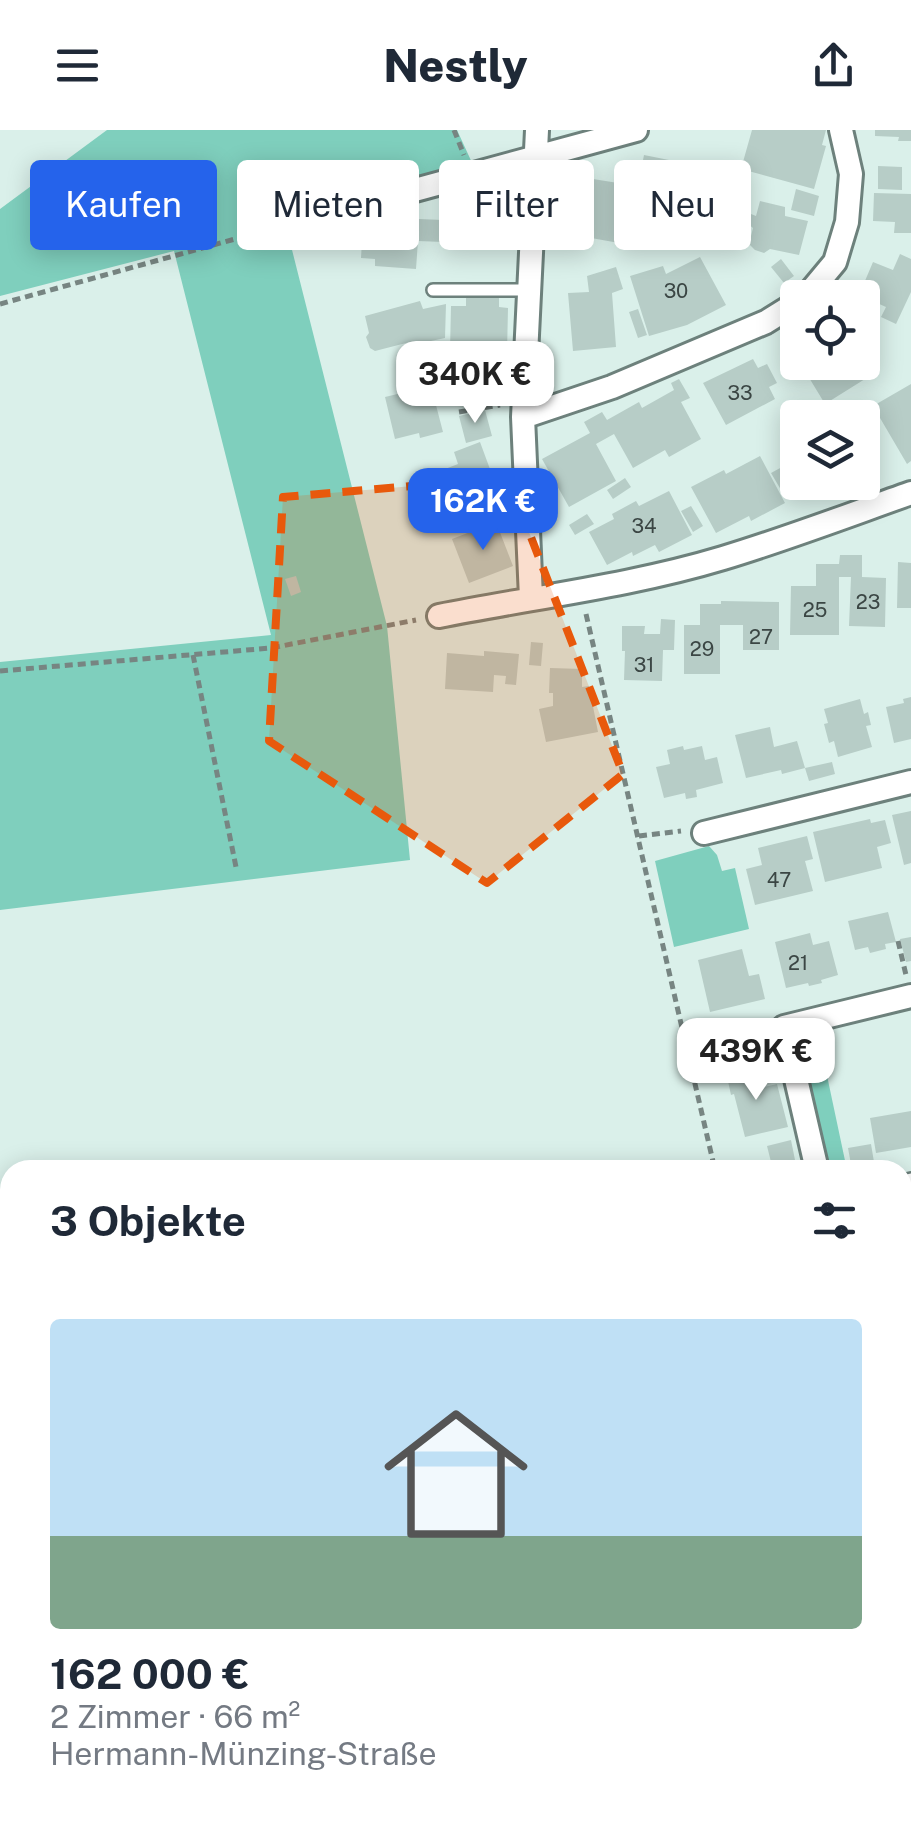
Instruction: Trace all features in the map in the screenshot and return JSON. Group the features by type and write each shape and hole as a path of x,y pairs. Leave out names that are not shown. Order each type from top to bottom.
{"street":[{"path":"531,598 523,412 536,130"},
{"path":"419,189 636,130"},
{"path":"820,280 834,262 847,222 851,174 842,130"},
{"path":"523,412 630,380 780,313"},
{"path":"439,616 581,592 722,558 911,493"},
{"path":"704,833 911,782"},
{"path":"815,1160 784,1027 911,996"}],"lane":[{"path":"433,290 529,290"},
{"path":"716,1040 784,1027"}],"path":[{"path":"0,304 237,238"},
{"path":"460,412 511,405 523,412"},
{"path":"581,592 713,1160"},
{"path":"0,670 271,648 439,616"},
{"path":"193,654 236,867"},
{"path":"639,836 679,831 704,833"},
{"path":"898,941 911,987"}],"highlighted area":[{"path":"508,478 623,774 487,883 269,741 283,497"}],"green space":[{"path":"107,130 457,130 471,160 439,160 439,189 419,194 419,160 237,160 237,250 292,250 387,626 410,860 0,910 0,662 271,635 174,251 0,296 0,209 30,187 30,250 217,250 217,160 66,160"},
{"path":"709,846 722,871 735,868 749,929 674,947 655,861"},
{"path":"822,1052 845,1160 823,1160 801,1057"}],"building":[{"path":"752,130 826,130 822,145 826,146 814,189 751,172 751,160 744,160"},
{"path":"875,130 911,130 911,141 875,136"},
{"path":"644,155 669,160 643,160"},
{"path":"878,166 902,167 902,190 878,189"},
{"path":"594,179 614,182 614,242 594,238"},
{"path":"796,189 819,196 814,216 791,210"},
{"path":"874,193 911,194 911,233 894,233 895,222 873,221"},
{"path":"760,201 785,207 785,216 808,221 799,255 755,250 751,246 751,214 756,216"},
{"path":"419,219 439,220 439,242 419,241"},
{"path":"361,250 417,250 416,269 375,266 375,259 361,258"},
{"path":"900,254 911,259 911,292 896,324 881,317 886,307 880,304 880,280 865,280 873,262 893,270"},
{"path":"700,257 726,305 687,325 649,336 630,276 663,266 666,274"},
{"path":"781,259 794,276 782,280 771,267"},
{"path":"616,267 623,289 612,293 616,347 573,351 568,293 589,292 587,276"},
{"path":"466,296 499,297 499,307 508,308 507,353 450,351 451,306 466,306"},
{"path":"420,301 423,309 446,304 445,338 375,351 370,348 365,316"},
{"path":"638,309 647,335 638,338 629,312"},
{"path":"753,359 758,368 767,364 777,383 769,387 775,399 726,425 703,383"},
{"path":"679,379 690,398 681,402 701,439 669,457 665,450 633,468 614,434 596,444 616,481 569,507 542,459 590,433 584,422 602,412 607,420 639,402 642,408 674,390 671,383"},
{"path":"810,380 863,380 831,400 823,400"},
{"path":"911,384 911,461 907,464 880,418 880,402"},
{"path":"431,386 443,432 395,439 385,397"},
{"path":"470,388 495,388 495,401 470,401"},
{"path":"485,410 492,436 466,443 459,416"},
{"path":"480,442 501,499 457,515 454,508 437,514 426,485 443,478 440,471 458,464 454,452"},
{"path":"760,456 780,500 785,503 716,533 691,487 724,470 726,474"},
{"path":"780,468 780,488 771,473"},
{"path":"625,478 631,487 613,499 607,490"},
{"path":"669,491 692,535 659,552 655,545 607,565 589,532 636,501 639,506"},
{"path":"691,506 703,526 693,532 681,511"},
{"path":"587,514 594,524 575,535 569,525"},
{"path":"496,522 513,566 469,583 452,539"},
{"path":"840,555 862,555 862,577 886,578 885,627 849,626 851,577 839,577 839,635 790,635 791,586 816,586 816,564 839,564"},
{"path":"898,562 911,563 911,608 897,608"},
{"path":"296,576 301,592 291,596 285,579"},
{"path":"779,602 779,650 743,650 743,625 720,625 720,674 684,674 684,625 700,625 700,604"},
{"path":"661,619 675,620 674,650 663,650 662,681 624,680 622,626 645,626 644,634 660,634"},
{"path":"531,642 543,643 541,666 529,665"},
{"path":"484,651 519,654 516,685 505,684 506,676 494,675 493,692 445,689 447,653 484,656"},
{"path":"550,668 582,669 582,687 589,686 598,732 546,742 539,709 553,706"},
{"path":"911,697 911,739 894,743 886,707"},
{"path":"860,699 864,714 868,712 871,725 866,726 872,747 838,757 834,741 829,743 824,709"},
{"path":"770,727 774,747 797,741 805,768 746,778 735,735"},
{"path":"683,746 684,750 702,746 705,760 717,757 723,783 696,790 697,797 686,799 685,793 664,798 656,767 670,764 667,750"},
{"path":"832,762 835,774 809,781 805,768"},
{"path":"911,811 911,863 904,865 892,815"},
{"path":"870,819 871,823 885,820 891,843 877,847 882,868 825,882 813,832"},
{"path":"807,836 813,859 805,861 813,891 755,905 746,869 762,865 758,848"},
{"path":"888,912 896,942 870,953 868,947 855,950 848,921"},
{"path":"810,933 813,945 829,941 838,975 821,980 822,983 786,988 775,942"},
{"path":"911,937 911,961 906,962 900,939"},
{"path":"742,949 749,976 759,974 765,999 710,1012 698,960"},
{"path":"754,1065 760,1088 777,1084 788,1127 745,1137 726,1072"},
{"path":"911,1111 911,1147 876,1153 870,1118"},
{"path":"791,1140 795,1160 770,1160 767,1146"},
{"path":"871,1144 874,1160 850,1160 848,1148"}]}
